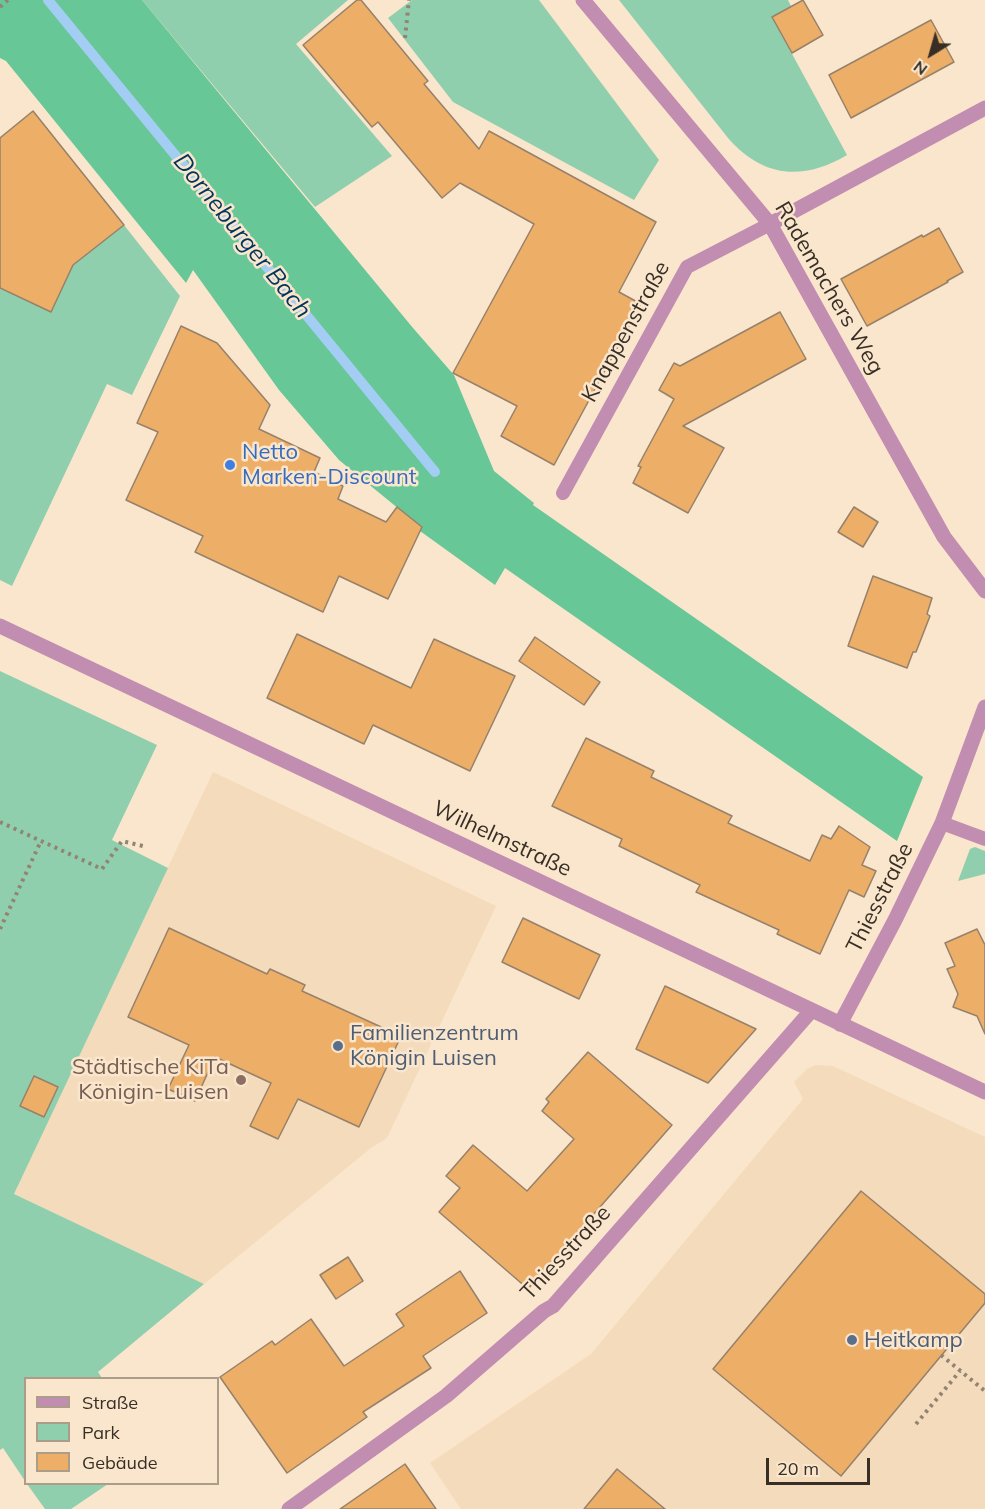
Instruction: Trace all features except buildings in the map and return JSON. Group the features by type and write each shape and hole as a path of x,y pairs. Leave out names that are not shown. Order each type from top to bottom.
{"street":[{"name":"Rademachers Weg","path":"583,0 771,224 944,537 985,591"},
{"name":"Knappenstraße","path":"771,224 985,108"},
{"name":"Wilhelmstraße","path":"0,626 985,1092"},
{"name":"Thiesstraße","path":"840,1024 895,920 942,823 985,707"},
{"name":"Thiesstraße","path":"290,1509 446,1396 544,1311 553,1306 812,1011"}],"lane":[{"name":"Knappenstraße","path":"562,493 687,267 771,224"},
{"path":"942,823 985,839"}],"path":[{"path":"0,7 8,0"},
{"path":"405,38 409,0"},
{"path":"0,822 102,869 122,842 147,847"},
{"path":"0,929 41,841"},
{"path":"941,1355 985,1391"},
{"path":"916,1424 960,1371"}],"shaded area":[{"name":"Städtische KiTa Königin-Luisen","path":"213,772 496,906 387,1138 371,1148 204,1284 14,1194"},
{"path":"816,1065 833,1066 985,1137 985,1509 461,1509 430,1463 591,1354 803,1099 794,1082 807,1069"}],"green space":[{"path":"0,0 142,0 454,375 494,471 534,503 533,505 923,777 897,841 505,568 495,585 420,531 421,527 339,460 279,390 193,270 186,283 6,61 0,58"},
{"path":"142,0 348,0 296,44 392,156 315,207"},
{"path":"412,0 539,0 659,160 634,200 453,102 388,18"},
{"path":"619,0 788,0 791,6 772,17 847,155 815,169 799,172 769,168 755,161 728,138"},
{"path":"124,225 180,296 132,395 107,384 12,586 0,580 0,278 4,290 51,312 73,265"},
{"path":"0,671 157,745 112,840 168,868 14,1194 204,1284 98,1372 101,1377 24,1377 24,1480 3,1448 0,1450"},
{"path":"975,847 985,851 985,874 958,881 970,849"},
{"path":"28,1485 107,1485 71,1509 45,1509"}],"waterway":[{"name":"Dorneburger Bach","path":"48,0 435,472"}],"place":[{"name":"Netto Marken-Discount","path":"230,465"},
{"name":"Familienzentrum Königin Luisen","path":"338,1046"},
{"name":"Städtische KiTa Königin-Luisen","path":"241,1080"},
{"name":"Heitkamp","path":"852,1340"}]}
